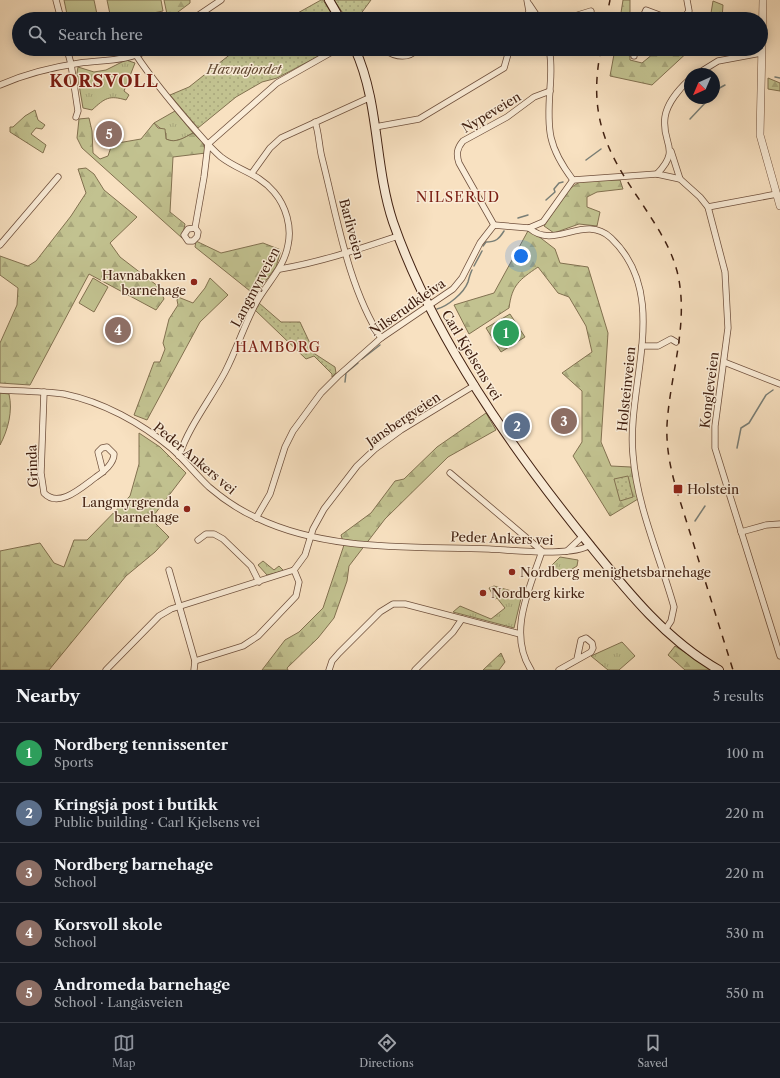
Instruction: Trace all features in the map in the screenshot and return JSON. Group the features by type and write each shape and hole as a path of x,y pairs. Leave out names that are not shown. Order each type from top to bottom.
{"main road":[{"path":"329,0 336,12"},
{"name":"Carl Kjelsens vei","path":"358,56 365,74 371,97 382,181 398,236 429,305 475,385 528,465 590,545 629,592 665,630 687,650 719,670"}],"street":[{"path":"56,0 59,12"},
{"path":"203,12 221,0"},
{"path":"687,0 688,12"},
{"path":"763,0 763,12"},
{"path":"527,12 528,2"},
{"path":"528,2 534,12"},
{"path":"69,56 78,111 76,117"},
{"path":"0,85 31,73 71,64 136,56"},
{"name":"Langmyrveien","path":"136,56 174,105 208,144 223,158 252,173 273,191 282,204 287,216 289,230 288,244 280,269 254,307 225,371 208,404 185,438 179,456"},
{"path":"195,228 208,144 277,83 325,56"},
{"path":"375,126 418,119 424,116 500,70 506,64 507,56"},
{"path":"550,56 551,70 549,120 551,141 560,163 573,180"},
{"path":"707,68 718,61 745,56"},
{"path":"761,56 760,135 780,206"},
{"path":"680,180 666,133 665,116 676,94 684,85"},
{"name":"Nypeveien","path":"494,225 459,163 457,155 459,147 464,141 507,117 534,97 550,91"},
{"path":"252,173 276,142 288,133 371,97"},
{"name":"Barliveien","path":"315,122 321,156 346,254 359,295 381,338"},
{"path":"494,225 529,228 536,226 547,218 558,199 573,180 657,174 666,164 670,149"},
{"name":"Kongleveien","path":"657,174 680,180 700,197 708,208 723,262 727,287 729,322 715,426 716,448 780,656"},
{"path":"0,245 58,177"},
{"path":"708,208 776,194"},
{"name":"Nilserudkleiva","path":"256,518 270,494 285,447 293,430 321,393 381,338 448,293 457,285 480,243 494,225"},
{"name":"Holsteinveien","path":"529,228 536,234 551,237 584,228 602,232 610,237 627,258 640,286 642,301 642,346 635,397 632,433 633,454 639,491 674,606 671,620 665,630"},
{"path":"280,269 346,254 398,236"},
{"path":"642,346 658,346 669,339 676,342"},
{"path":"724,362 780,384"},
{"name":"Jansbergveien","path":"294,570 305,555 318,519 329,500 357,466 375,449 417,419 475,385"},
{"name":"Peder Ankers vei","path":"0,390 44,392 75,397 113,411 134,422 179,456 210,488 256,518 284,530 311,538 346,543 542,551 580,550 590,545"},
{"name":"Grinda","path":"44,392 41,473 44,493 54,500 63,498 103,472"},
{"path":"450,472 542,551 527,594 520,634 522,653 531,670"},
{"path":"741,532 766,525 780,524"},
{"path":"198,540 206,534 219,535 251,566 259,582"},
{"name":"Peder Ankers vei","path":"567,551 583,536"},
{"path":"169,570 195,661 194,670"},
{"path":"106,670 159,616 180,605 294,570 298,582 296,596 258,636 243,646 195,661"},
{"path":"329,670 332,661 339,653 380,612 394,604 406,604 520,634"},
{"path":"415,670 453,632 462,619"},
{"path":"559,670 576,659"}],"green space":[{"path":"64,0 94,0 97,12 67,12"},
{"path":"107,0 161,0 163,11 158,12 110,12"},
{"path":"164,0 190,0 190,3 178,12 167,12"},
{"path":"323,0 331,12 300,12"},
{"path":"334,0 371,0 362,12 342,12"},
{"path":"623,0 630,0 630,12 621,12"},
{"path":"713,1 723,5 722,12 711,12"},
{"name":"Havnajordet","path":"228,56 319,56 277,78 262,82 236,97 198,128 170,95 189,87"},
{"path":"614,56 630,56 630,60 642,63 650,56 683,56 652,85 610,76"},
{"path":"126,60 135,63 124,91 129,95 126,100 111,98 104,100 92,110 83,108 77,73 78,67 94,72 106,70"},
{"path":"768,78 780,83 780,91 768,89"},
{"path":"35,110 38,120 45,125 42,129 36,128 31,134 46,145 43,153 10,132 10,127 13,127 25,116"},
{"path":"175,111 193,133 173,141 166,139 166,133 154,123"},
{"path":"89,118 92,131 93,153 100,159 108,156 112,144 141,139 154,123 158,128 165,129 166,139 173,141 184,138 193,133 203,143 206,153 173,157 170,212 185,224 182,238 82,148 77,138 79,119"},
{"path":"86,168 94,174 104,190 137,217 110,243 120,257 159,287 164,299 156,310 89,274 30,385 0,383 0,343 17,305 18,288 0,275 0,256 28,266 36,261 71,216 86,193 78,169"},
{"path":"586,180 620,180 623,189 597,192 587,197 587,207 600,212 597,226 579,224 554,233 544,226 567,192 572,187"},
{"path":"529,229 555,249 560,263 588,267 608,333 601,442 611,466 631,467 638,499 610,516 573,456 582,442 582,391 562,373 592,352 586,326 569,297 558,293 538,267 521,280 514,288 509,308 469,334 454,305 494,293"},
{"path":"196,241 221,253 263,243 281,250 276,267 255,295 195,247"},
{"path":"93,278 108,287 94,312 79,303"},
{"path":"210,278 228,295 200,322 147,420 134,415 154,362 160,362 165,349 163,343 169,319 178,305 178,297 193,303 205,288"},
{"path":"259,303 281,322 300,322 315,354 335,367 336,373 332,377 332,374 314,356 306,359 255,310"},
{"path":"510,314 525,337 501,352 486,328"},
{"path":"0,393 9,394 10,414 0,445"},
{"path":"486,413 496,430 448,457 385,519 349,566 347,581 334,618 318,638 287,668 288,670 262,670 285,640 299,632 323,608 344,545 341,535 371,513 395,481 404,479 437,447"},
{"path":"139,433 160,447 186,473 151,519 169,537 155,552 126,576 49,670 0,670 0,551 40,543 54,563 64,567 74,540 87,540 130,496 139,464"},
{"path":"628,476 633,497 620,501 614,479"},
{"path":"560,557 578,560 577,566 567,572 544,573"},
{"path":"263,561 274,570 279,566 284,571 267,575 258,565"},
{"path":"494,586 522,594 514,628 453,612 460,606 491,619 505,608 497,598 495,599 489,588"},
{"path":"622,642 635,656 619,670 608,670 591,656"},
{"path":"675,646 712,670 685,670 668,655"},
{"path":"501,653 505,662 499,670 483,670"}],"waterway":[{"path":"775,77 780,78"},
{"path":"720,88 725,85"},
{"path":"690,119 704,104"},
{"path":"586,160 601,149"},
{"path":"546,200 555,192 554,189 559,183 563,182"},
{"path":"518,218 528,215"},
{"path":"483,246 486,242 497,240 504,231"},
{"path":"474,266 482,251"},
{"path":"437,309 446,305 459,295 466,286 472,270"},
{"path":"362,359 380,345"},
{"path":"345,382 346,373 358,363"},
{"path":"737,448 741,428 749,423 766,395 773,390"},
{"path":"695,521 705,506"}],"railway":[{"path":"607,12 610,0"},
{"path":"600,56 597,93 598,112 609,148 628,183 657,227 670,252 677,271 681,310 678,348 667,425 669,456 676,488 733,670"}],"place":[{"name":"Andromeda barnehage","path":"109,134"},
{"name":"Havnabakken barnehage","path":"194,282"},
{"name":"Korsvoll skole","path":"118,330"},
{"name":"Nordberg tennissenter","path":"506,333"},
{"name":"Nordberg barnehage","path":"564,421"},
{"name":"Kringsjå post i butikk","path":"517,426"},
{"name":"Holstein","path":"678,489"},
{"name":"Langmyrgrenda barnehage","path":"187,509"},
{"name":"Nordberg menighetsbarnehage","path":"512,572"},
{"name":"Nordberg kirke","path":"483,593"}],"district":[{"name":"KORSVOLL","path":"104,81"},
{"name":"NILSERUD","path":"458,197"},
{"name":"HAMBORG","path":"278,347"}]}
